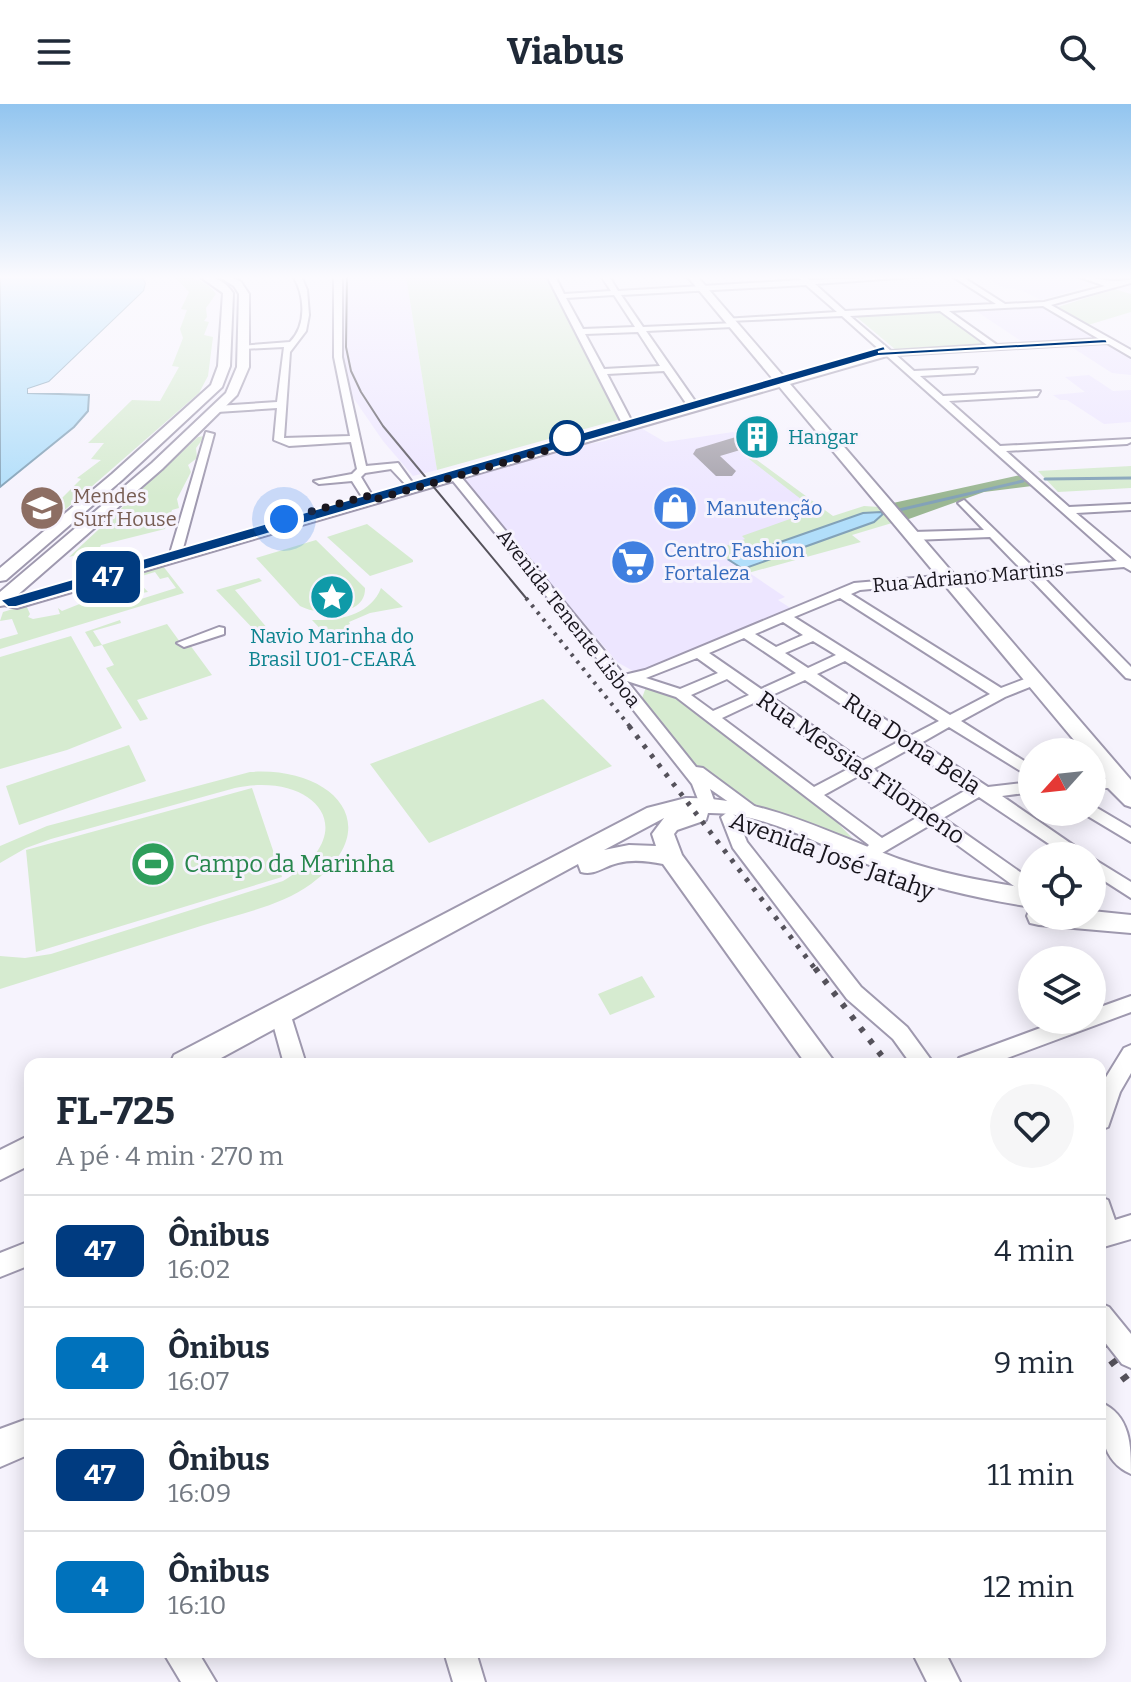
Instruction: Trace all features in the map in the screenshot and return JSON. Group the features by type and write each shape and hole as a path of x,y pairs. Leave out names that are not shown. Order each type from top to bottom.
{"main road":[{"path":"0,600 120,486 216,387 224,366 224,350"},
{"path":"4,575 217,409 231,395 240,377 243,350"},
{"path":"754,350 1035,680 1124,776 1131,794"},
{"name":"Avenida José Jatahy","path":"332,988 655,813 672,807 707,803 873,850 948,881 1018,890"},
{"name":"Avenida José Jatahy","path":"671,858 663,834 669,825 698,815 739,813 760,826 902,885 1018,912"},
{"path":"224,1054 280,1013 332,988 356,990 371,985 604,858 634,851 671,858 818,1058"},
{"path":"1106,906 1131,907"},
{"path":"1106,922 1131,924"},
{"path":"0,1166 24,1152"},
{"path":"0,1448 24,1438"}],"street":[{"path":"287,350 281,405 281,442 356,439"},
{"path":"338,350 356,439 359,473 368,499"},
{"path":"591,350 628,424"},
{"path":"654,350 692,405"},
{"path":"0,600 455,476 887,351 936,350"},
{"path":"887,351 1130,564"},
{"path":"603,372 666,368"},
{"path":"913,374 974,370"},
{"path":"940,399 1037,393"},
{"path":"217,409 281,405"},
{"path":"368,499 409,484 628,424"},
{"path":"175,554 209,434"},
{"path":"997,449 1127,441"},
{"path":"319,481 394,465 409,484"},
{"name":"Avenida Tenente Lisboa","path":"455,476 610,665 633,700 700,783 707,803"},
{"path":"964,503 1131,675"},
{"path":"1067,510 1131,507"},
{"path":"913,536 992,533"},
{"name":"Rua Adriano Martins","path":"641,677 858,586 1130,564"},
{"path":"841,593 1000,694"},
{"path":"783,616 1018,764"},
{"path":"184,643 219,631"},
{"name":"Rua Dona Bela","path":"745,633 1059,842"},
{"path":"776,652 814,635"},
{"name":"Rua Messias Filomeno","path":"697,651 1018,883"},
{"path":"712,717 846,656"},
{"path":"610,665 681,694 813,794 873,850 982,791 1018,788"},
{"path":"681,694 728,674"},
{"path":"633,700 641,677"},
{"path":"813,794 1000,694 1035,680"},
{"name":"Avenida Tenente Lisboa","path":"682,760 739,813 739,844 854,993 900,1033 919,1058"},
{"path":"1106,781 1117,785 1131,801"},
{"path":"1106,818 1131,834"},
{"path":"1106,874 1131,891"},
{"path":"1106,1013 1131,1004"},
{"path":"280,1013 293,1058"},
{"path":"982,1058 1048,1034"},
{"path":"1106,1101 1131,1054"},
{"path":"1106,1234 1131,1227"},
{"path":"0,1265 24,1255"},
{"path":"1106,1324 1131,1355"},
{"path":"1106,1425 1131,1460"},
{"path":"183,1658 200,1682"},
{"path":"462,1658 469,1682"},
{"path":"931,1658 944,1682"}],"shaded area":[{"path":"341,350 418,350 437,470 413,476 383,441 350,393"},
{"path":"1076,350 1115,350 1131,358 1131,375 1112,373"},
{"path":"1089,375 1113,391 1131,390 1131,422 1104,424 1067,400 1053,395 1085,392 1065,377"},
{"name":"Centro Fashion Fortaleza","path":"641,428 665,442 733,432 744,437 760,432 770,436 755,441 762,445 746,452 827,513 717,551 785,597 778,600 792,609 644,670 633,671 617,662 463,480"}],"green space":[{"path":"178,350 211,350 208,376 199,393 43,529 32,528 81,479 77,478 101,460 91,459 104,443 88,443 132,400 160,401 179,367 172,366"},
{"path":"418,350 586,350 621,419 437,470"},
{"path":"205,436 196,448 197,458 188,465 191,472 177,499 179,508 172,510 165,529 101,545 99,549 69,557 198,437"},
{"path":"752,441 762,445 746,452 833,516 864,506 879,507 892,523 852,535 861,542 748,573 743,569 874,522 883,515 863,513 729,560 714,550 745,539 742,536 815,510 740,452 747,447 742,444"},
{"path":"1131,466 1131,488 1058,492 1038,471"},
{"path":"1020,475 1032,486 984,492 906,520 893,503"},
{"path":"367,524 413,562 370,576 327,537"},
{"path":"316,540 365,588 363,598 350,609 329,612 300,606 256,558"},
{"path":"163,566 184,593 0,649 0,639 18,634 12,619 0,621 3,612 26,605 30,614 28,617 33,619 60,614 58,608 62,611 82,603 77,591","holes":["155,572 160,579 168,577 176,588 141,599 131,584 136,583 142,593 148,592 135,578"]},
{"path":"259,578 262,581 235,590 274,636 263,639 216,590"},
{"path":"381,588 403,607 370,613 349,622 345,626 349,630 327,636 312,620 354,614 370,604"},
{"path":"120,620 121,623 93,631 102,645 94,647 85,632"},
{"path":"167,624 180,642 190,645 212,675 137,700 148,719 140,721 106,668 114,665 102,645"},
{"path":"71,636 122,728 67,750 0,769 0,657"},
{"path":"646,687 685,702 822,807 862,848 764,809 710,780 682,753 641,701"},
{"path":"543,699 612,766 429,843 370,764"},
{"path":"129,745 146,781 19,825 6,786"},
{"path":"250,772 279,773 305,779 326,789 340,804 348,821 346,841 334,862 311,884 259,909 0,989 0,956 25,958 51,954 283,881 308,862 322,843 325,826 320,810 307,797 288,788 263,785 235,788 51,839 26,848 0,863 0,846 47,826"},
{"name":"Campo da Marinha","path":"252,788 282,877 36,952 26,850"},
{"path":"642,976 655,997 610,1015 598,994"}],"water":[{"path":"0,350 83,350 49,382 28,389 28,393 89,395 88,411 74,427 0,487"},
{"path":"863,513 883,514 874,522 743,569 729,560"}],"pier":[{"path":"83,350 89,350 52,385 41,390 78,389 93,393 28,393 28,389 49,382"}],"waterway":[{"path":"1045,479 1131,478"},
{"path":"899,510 1023,481"}],"taxiway":[{"path":"724,471 704,454 749,440"}],"tram line":[{"path":"347,350 351,371 361,392 383,426 526,598"}],"railway":[{"path":"526,598 631,728"},
{"path":"629,726 816,970"},
{"path":"815,968 883,1058"},
{"path":"1106,1353 1131,1386"}],"bus line":[{"name":"47","path":"878,350 1,600 12,605 878,354 954,350"}],"place":[{"name":"Hangar","path":"757,437"},
{"name":"Mendes Surf House","path":"42,508"},
{"name":"Manutenção","path":"675,508"},
{"name":"Centro Fashion Fortaleza","path":"633,562"},
{"name":"Navio Marinha do Brasil U01-CEARÁ","path":"332,597"},
{"name":"Campo da Marinha","path":"153,864"}],"route":[{"path":"284,519 367,496 370,501 579,441 567,438"}]}
